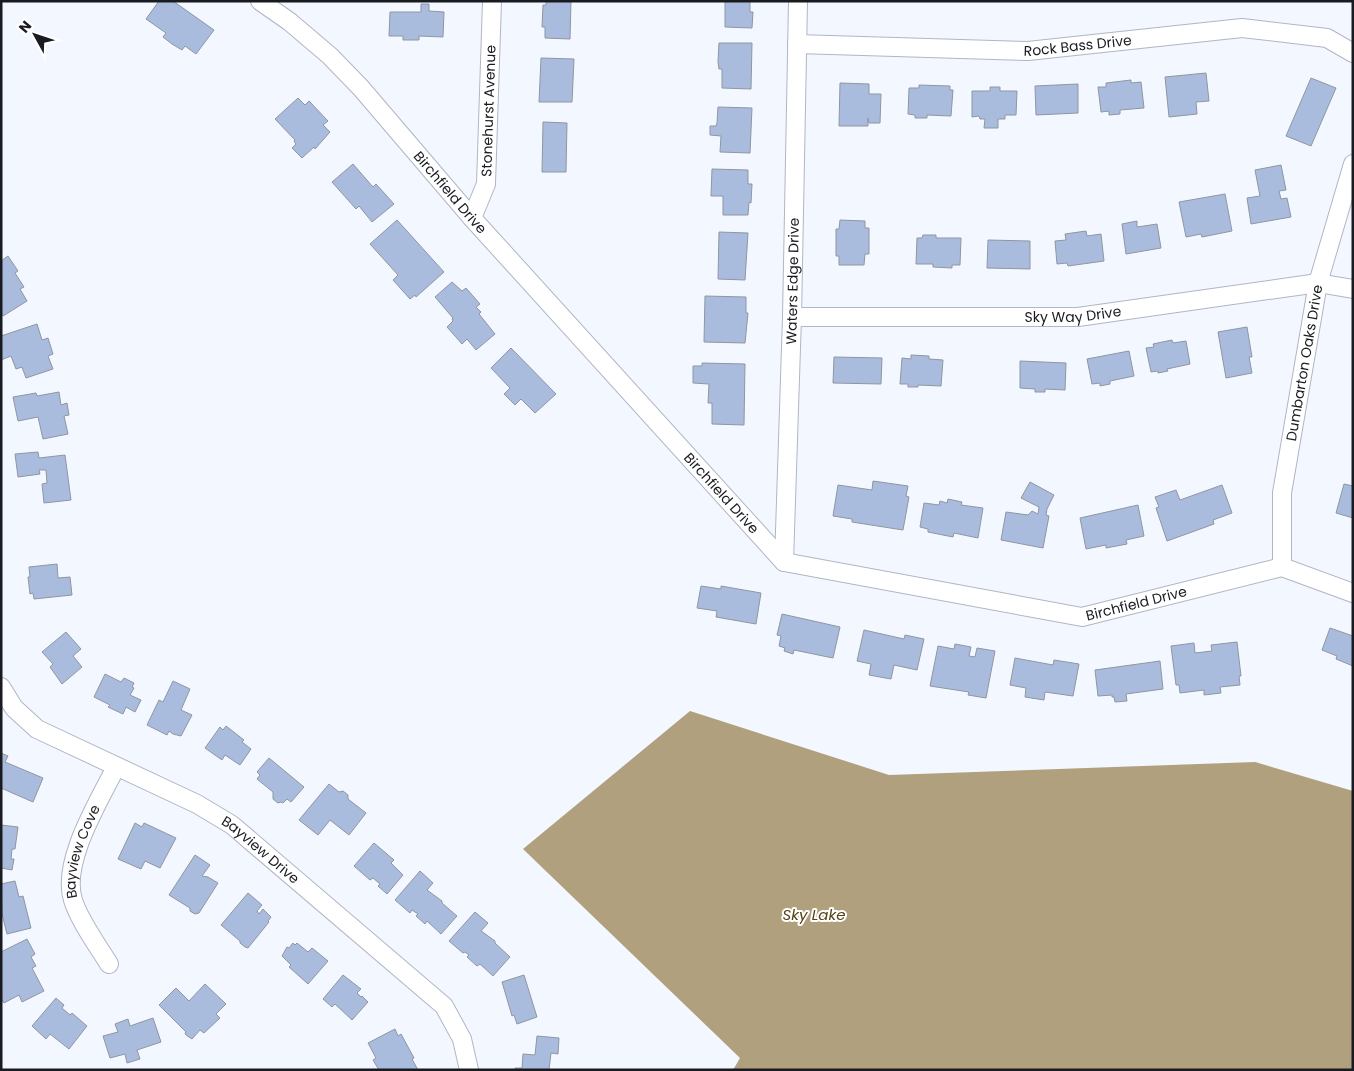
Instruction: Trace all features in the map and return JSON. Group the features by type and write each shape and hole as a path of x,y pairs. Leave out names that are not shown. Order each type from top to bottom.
{"street":[{"name":"Birchfield Drive","path":"260,1 290,22 330,56 361,88 472,218 784,562 1082,617 1282,567"},
{"name":"Stonehurst Avenue","path":"472,218 486,184 492,1"},
{"name":"Waters Edge Drive","path":"784,562 792,317 798,1"},
{"name":"Rock Bass Drive","path":"797,44 1028,51 1242,28 1327,38 1353,53"},
{"name":"Dumbarton Oaks Drive","path":"1282,567 1282,493 1318,283 1353,164"},
{"name":"Sky Way Drive","path":"792,317 1078,317 1318,283 1353,289"},
{"path":"1282,567 1353,593"},
{"name":"Bayview Drive","path":"1,687 14,708 37,729 197,804 232,826 444,1006 462,1039 469,1070"},
{"name":"Bayview Cove","path":"109,964 73,900 70,872 75,852 116,767"}],"water":[{"name":"Sky Lake","path":"690,711 889,775 1255,762 1353,791 1353,1070 733,1070 740,1058 523,849"}],"building":[{"path":"159,1 173,1 214,30 196,54 185,46 182,50 172,44 163,37 166,33 146,19"},
{"path":"546,1 571,1 570,39 545,38 545,27 542,27 543,5 546,5"},
{"path":"725,1 750,1 750,12 753,12 752,28 725,27"},
{"path":"421,4 429,4 429,11 444,12 443,37 419,36 419,40 403,40 403,36 389,36 390,12 421,12"},
{"path":"719,43 752,43 751,89 722,88 722,69 719,69 718,62"},
{"path":"541,58 574,59 572,102 539,102"},
{"path":"1206,73 1209,101 1196,102 1197,114 1169,117 1165,77"},
{"path":"1311,78 1336,88 1311,146 1286,136"},
{"path":"1131,80 1131,83 1141,82 1144,108 1120,110 1120,114 1109,115 1109,111 1101,112 1098,87 1106,87 1106,83"},
{"path":"840,83 869,84 869,94 881,94 880,123 869,123 868,118 868,126 839,126"},
{"path":"1078,84 1078,113 1036,115 1035,86"},
{"path":"919,85 950,86 950,90 953,90 951,116 927,115 927,118 915,118 915,115 908,114 909,88 919,88"},
{"path":"990,87 1000,87 1000,91 1017,91 1016,115 1005,115 1005,119 998,119 998,128 984,128 985,119 980,119 979,116 972,117 972,91 990,91"},
{"path":"298,98 305,105 309,101 328,121 323,125 330,132 315,149 314,147 302,158 292,148 296,144 295,140 275,119"},
{"path":"718,107 752,108 750,153 720,152 721,136 710,135 710,126 716,126 717,123"},
{"path":"543,122 567,123 566,172 542,172"},
{"path":"353,164 373,187 376,184 394,204 372,222 359,206 356,209 332,182"},
{"path":"1281,165 1286,190 1279,191 1281,199 1287,198 1291,217 1251,224 1247,198 1260,196 1255,170"},
{"path":"712,169 748,170 748,184 752,184 748,215 723,215 723,196 711,196"},
{"path":"1225,194 1232,231 1202,237 1201,234 1186,237 1179,202"},
{"path":"397,220 444,272 416,297 415,295 410,299 393,280 398,275 370,244"},
{"path":"840,220 865,221 865,228 869,228 869,254 865,254 864,265 839,265 839,256 836,256 836,229 839,229"},
{"path":"1137,221 1137,227 1157,224 1161,248 1126,254 1122,224"},
{"path":"1086,231 1087,236 1101,234 1104,261 1068,266 1067,263 1057,264 1055,241 1066,240 1065,234"},
{"path":"719,232 748,233 745,280 718,279"},
{"path":"923,235 936,235 936,238 961,238 960,265 952,265 952,268 933,267 933,264 916,264 917,238 922,238"},
{"path":"988,240 1030,241 1030,269 987,268"},
{"path":"8,256 18,271 15,273 24,287 20,289 27,301 3,316 1,314 1,261"},
{"path":"452,282 462,291 466,288 480,304 476,307 481,312 479,314 495,334 476,350 467,339 462,344 447,327 453,321 453,318 435,297"},
{"path":"705,296 746,297 746,313 748,313 745,343 704,342"},
{"path":"37,324 42,340 48,338 53,354 48,356 53,369 26,378 22,367 16,369 11,356 1,360 1,336"},
{"path":"1247,327 1252,357 1249,357 1252,373 1226,378 1218,332"},
{"path":"1172,340 1173,343 1186,341 1190,364 1167,369 1168,371 1151,372 1146,348 1154,347 1153,344"},
{"path":"511,348 556,394 535,413 521,399 515,405 504,394 510,388 491,368"},
{"path":"1129,351 1134,376 1110,381 1110,384 1100,386 1100,383 1092,384 1087,359"},
{"path":"911,355 929,356 929,359 943,360 941,386 918,385 918,387 908,387 908,384 900,384 902,358 911,359"},
{"path":"834,357 882,358 881,384 833,383"},
{"path":"1020,361 1066,363 1065,390 1045,389 1045,392 1035,392 1035,389 1020,388"},
{"path":"702,363 745,364 744,425 712,424 712,403 708,403 709,384 693,383 693,366 702,366"},
{"path":"59,392 61,405 67,403 69,415 64,416 68,434 43,439 38,417 18,421 13,397 36,393 37,396"},
{"path":"38,452 39,458 65,455 71,500 44,503 42,484 47,483 46,470 39,470 40,474 18,477 15,454"},
{"path":"873,481 908,486 906,496 909,497 903,530 852,522 852,519 833,516 838,485 872,490"},
{"path":"1030,482 1054,495 1047,509 1046,515 1049,516 1043,548 1001,540 1006,512 1028,515 1032,511 1038,514 1039,507 1021,498"},
{"path":"1344,484 1353,486 1353,518 1336,513"},
{"path":"1222,485 1232,513 1213,520 1214,524 1167,541 1156,508 1159,507 1155,497 1176,490 1180,500"},
{"path":"948,499 962,502 961,505 983,508 978,538 954,533 953,537 928,532 928,529 920,527 924,503 939,505 940,501 947,503"},
{"path":"1138,505 1144,536 1126,540 1127,544 1106,548 1106,545 1086,549 1080,518"},
{"path":"57,564 58,578 70,577 72,595 34,599 33,593 30,594 29,567"},
{"path":"701,586 721,589 721,586 761,593 756,624 716,617 717,611 697,608"},
{"path":"782,614 840,627 833,658 794,650 793,654 784,651 785,648 779,646 781,636 777,635"},
{"path":"1330,628 1353,636 1353,666 1336,659 1337,656 1322,650"},
{"path":"864,630 904,639 905,635 924,639 917,670 894,665 891,679 869,675 871,664 857,661"},
{"path":"66,632 81,649 73,656 82,667 62,684 50,667 53,664 42,652"},
{"path":"1237,642 1241,676 1239,676 1240,685 1220,687 1221,693 1204,695 1204,690 1180,693 1179,685 1176,685 1171,646 1194,643 1195,653 1212,651 1211,645"},
{"path":"955,644 971,647 969,656 975,657 977,648 995,651 986,698 968,695 969,692 930,686 938,646 954,649"},
{"path":"1015,658 1053,665 1054,660 1079,664 1073,696 1045,692 1044,700 1025,697 1026,688 1010,685"},
{"path":"1160,661 1163,689 1126,694 1127,701 1115,702 1112,695 1098,696 1095,670"},
{"path":"105,674 121,682 124,678 134,683 132,687 134,688 130,695 141,700 135,712 126,707 123,714 108,707 110,705 94,697"},
{"path":"173,681 190,689 181,710 192,715 181,736 169,731 167,735 147,725 159,700 163,702"},
{"path":"226,726 244,740 242,742 251,749 240,765 225,755 222,760 205,748 220,727 223,730"},
{"path":"1,753 8,756 5,762 43,778 33,802 1,788"},
{"path":"269,758 304,787 291,802 287,799 283,803 278,803 273,799 273,792 257,779 260,775 257,772"},
{"path":"329,784 339,792 343,791 348,795 348,799 366,813 349,835 330,820 318,835 299,820"},
{"path":"135,823 142,827 144,823 176,838 160,868 145,861 141,869 118,859"},
{"path":"1,825 18,827 15,849 12,849 11,859 14,859 12,870 1,868"},
{"path":"374,843 394,860 391,863 403,875 387,894 378,886 380,884 373,878 370,880 354,866"},
{"path":"195,855 210,865 202,876 218,883 199,913 195,914 190,911 190,908 169,895"},
{"path":"420,871 433,883 427,890 442,901 457,916 441,934 427,921 425,924 416,916 418,914 412,910 410,913 395,900"},
{"path":"15,881 19,897 23,896 31,928 7,934 2,914 1,884"},
{"path":"248,893 262,905 257,911 259,914 263,909 271,917 248,948 221,925"},
{"path":"475,912 488,923 481,931 495,941 510,957 493,976 480,964 477,966 467,957 469,955 465,952 463,953 449,941"},
{"path":"27,939 35,954 31,957 36,966 32,968 44,991 22,1002 19,995 4,1003 1,998 1,952"},
{"path":"293,943 295,945 297,943 308,952 312,948 328,961 308,984 289,967 291,965 282,956 287,947 289,948"},
{"path":"343,975 361,989 357,993 368,1002 352,1020 335,1004 332,1007 323,999"},
{"path":"524,975 537,1017 517,1024 514,1015 512,1016 502,982"},
{"path":"205,984 226,1004 216,1014 220,1018 204,1033 200,1030 192,1039 186,1035 186,1032 159,1005 176,988 189,1001"},
{"path":"56,998 64,1005 62,1008 70,1015 72,1013 87,1026 69,1049 50,1034 46,1039 32,1026"},
{"path":"153,1018 161,1042 137,1050 140,1059 127,1063 125,1054 110,1058 103,1036 118,1032 115,1024 128,1019 130,1026"},
{"path":"395,1029 398,1036 401,1034 414,1058 412,1059 418,1070 379,1070 373,1060 376,1058 368,1043"},
{"path":"537,1036 559,1038 558,1054 551,1053 549,1070 515,1070 515,1068 522,1068 523,1054 535,1055"}]}
